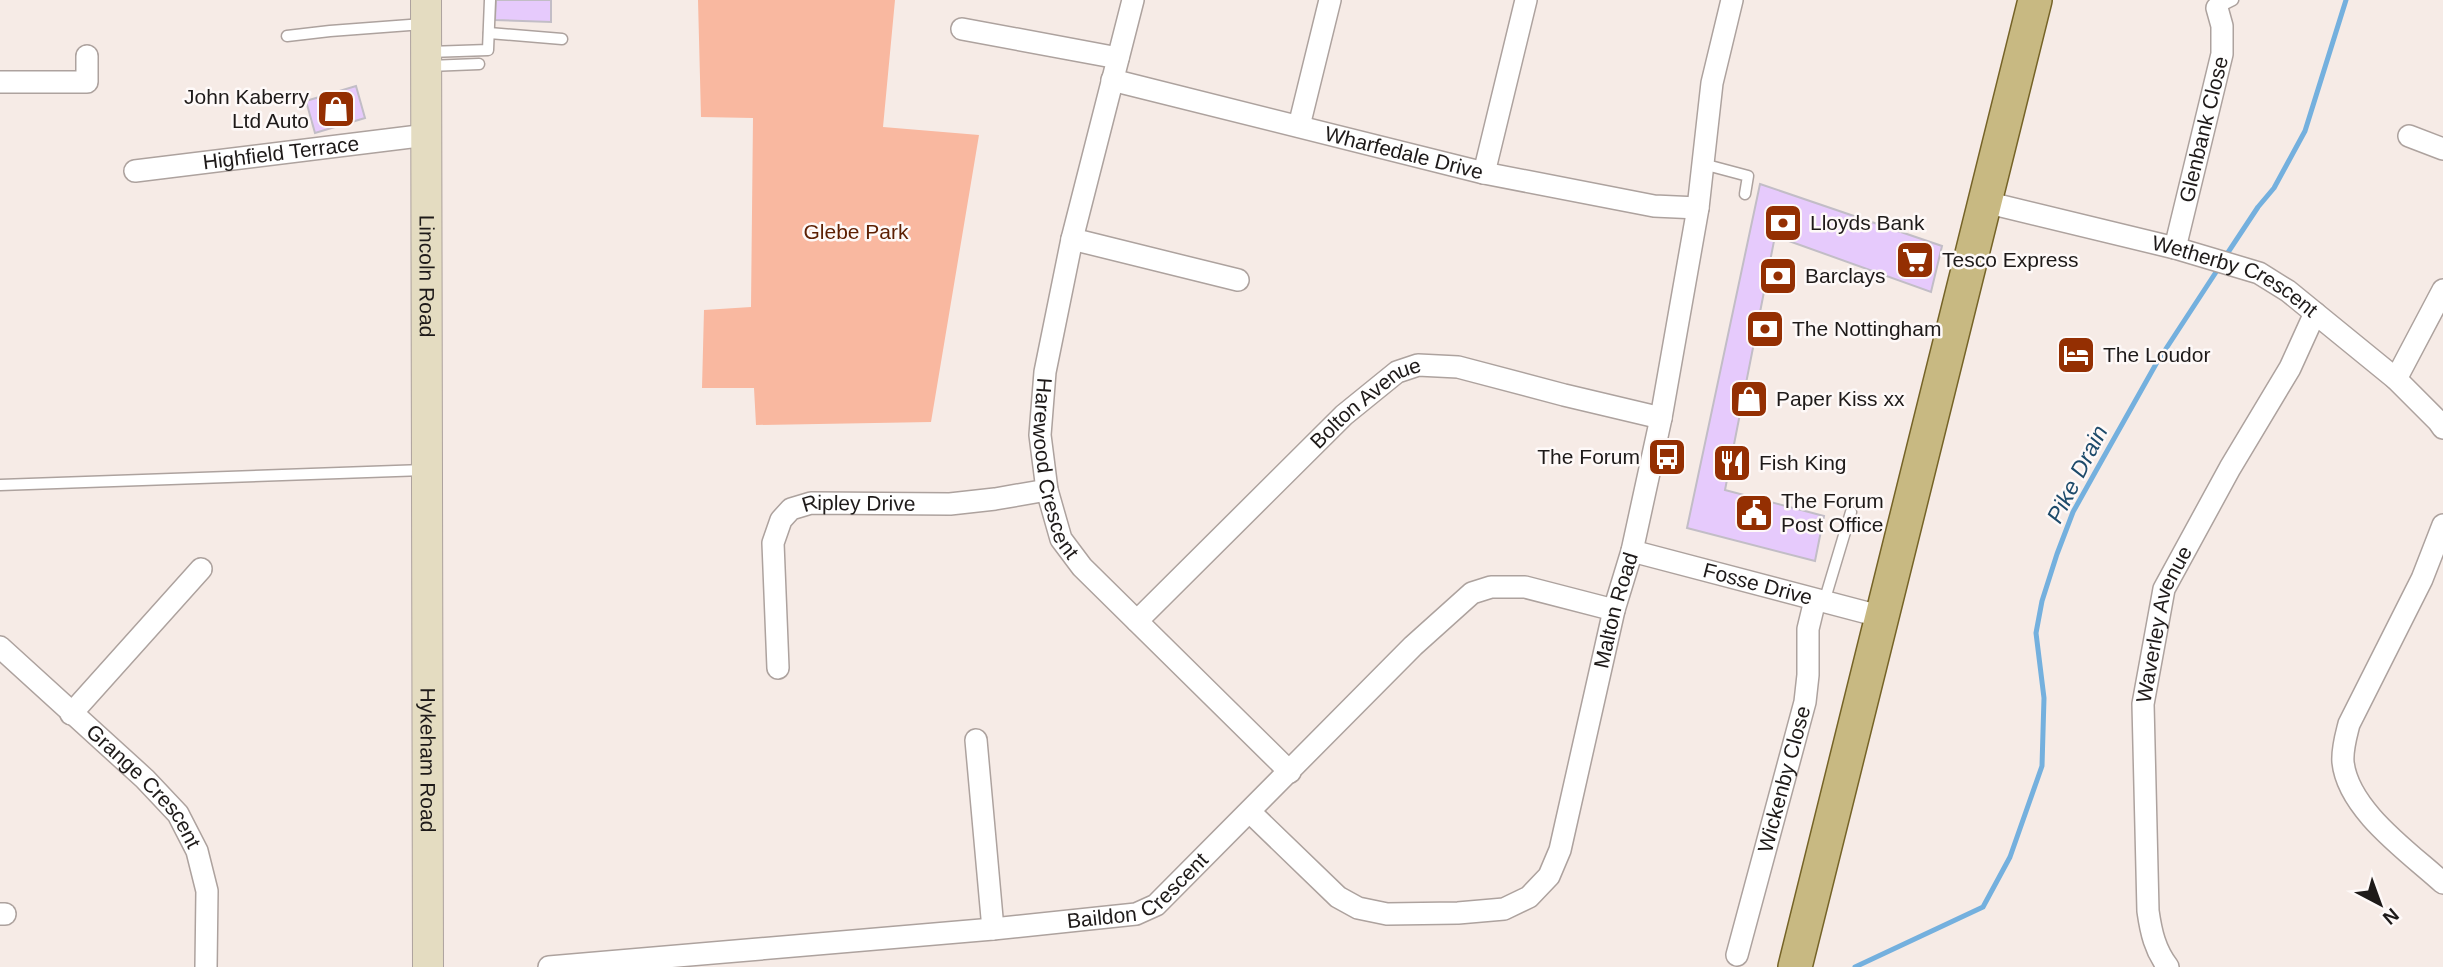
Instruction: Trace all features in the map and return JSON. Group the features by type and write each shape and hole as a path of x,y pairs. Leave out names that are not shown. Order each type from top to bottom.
{"main road":[{"path":"1795,967 2035,0"}],"street":[{"name":"Harewood Crescent","path":"1133,0 1072,239 1045,372 1040,435 1046,490 1061,539 1082,567 1290,772"},
{"path":"1299,126 1329,0"},
{"path":"1483,173 1526,0"},
{"name":"Malton Road","path":"1250,812 1338,897 1358,908 1387,914 1504,909 1529,897 1549,876 1560,850 1661,418 1698,208 1712,83 1731,0"},
{"name":"Glenbank Close","path":"2175,248 2222,54 2225,4"},
{"path":"962,29 1118,58"},
{"name":"Lincoln Road","path":"426,36 429,554"},
{"path":"0,82 87,92 87,56"},
{"name":"Wharfedale Drive","path":"1112,80 1483,173 1654,206 1698,208"},
{"name":"Highfield Terrace","path":"135,171 427,135"},
{"path":"2409,136 2443,149"},
{"name":"Wetherby Crescent","path":"1985,202 2175,248 2234,265 2275,282 2396,379 2443,428"},
{"path":"1072,239 1238,280"},
{"path":"2396,379 2443,290"},
{"name":"Waverley Avenue","path":"2168,967 2152,936 2148,911 2143,704 2164,589 2230,468 2290,368 2315,313"},
{"name":"Bolton Avenue","path":"1138,621 1344,415 1397,372 1418,365 1458,367 1661,418"},
{"name":"Ripley Drive","path":"778,668 773,543 781,520 791,509 811,503 950,504 1046,490"},
{"path":"2443,525 2422,579 2349,724 2343,746 2343,762 2349,785 2358,801 2379,825 2443,883"},
{"name":"Fosse Drive","path":"1632,551 1883,617"},
{"name":"Hykeham Road","path":"428,967 429,554"},
{"path":"71,714 201,569"},
{"name":"Baildon Crescent","path":"549,967 1136,914 1156,905 1413,646 1472,593 1491,587 1525,587 1614,610"},
{"name":"Wickenby Close","path":"1737,955 1805,702 1808,629 1819,601"},
{"name":"Grange Crescent","path":"0,647 145,779 178,814 197,851 207,891 206,967"},
{"path":"976,740 993,929"}],"lane":[{"path":"286,36 330,31 426,36 488,50 489,0"},
{"path":"489,33 562,39"},
{"path":"426,36 478,64"},
{"path":"1703,164 1748,176 1745,194"},
{"path":"0,485 428,470"},
{"path":"1819,601 1851,512"}],"green space":[{"name":"Glebe Park","path":"698,0 895,0 883,127 979,135 931,422 756,425 754,388 702,388 704,310 751,307 753,118 701,117"}],"building":[{"path":"496,0 551,0 551,22 495,20"},
{"name":"John Kaberry Ltd Auto","path":"356,86 365,118 315,133 306,101"},
{"path":"1760,184 1942,246 1931,292 1775,236 1725,490 1824,516 1815,561 1687,528"}],"waterway":[{"name":"Pike Drain","path":"2225,257 2274,188 2305,131 2346,0"},
{"name":"Pike Drain","path":"1855,967 1983,907 2010,857 2042,766 2044,698 2036,633 2042,601 2057,554 2073,512 2156,364 2220,266"}],"place":[{"name":"John Kaberry Ltd Auto","path":"336,109"},
{"name":"Lloyds Bank","path":"1783,223"},
{"name":"Tesco Express","path":"1915,260"},
{"name":"Barclays","path":"1778,276"},
{"name":"The Nottingham","path":"1765,329"},
{"name":"The Loudor","path":"2076,355"},
{"name":"Paper Kiss xx","path":"1749,399"},
{"name":"The Forum","path":"1667,457"},
{"name":"Fish King","path":"1732,463"},
{"name":"The Forum Post Office","path":"1754,513"}]}
